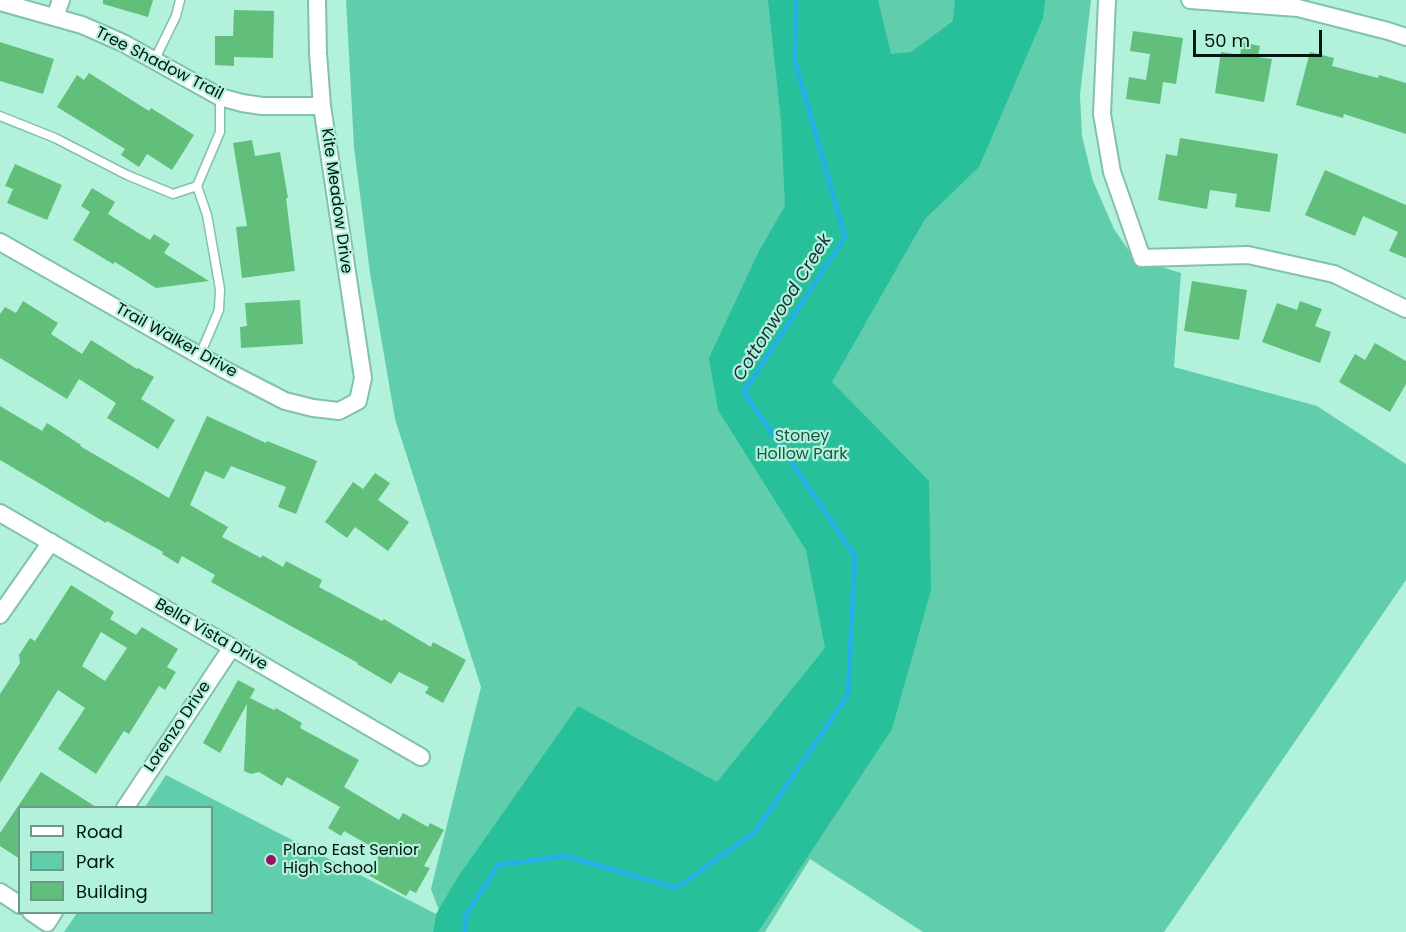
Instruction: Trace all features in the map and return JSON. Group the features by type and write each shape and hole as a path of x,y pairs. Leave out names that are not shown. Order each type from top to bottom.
{"street":[{"path":"56,17 61,0"},
{"name":"Kite Meadow Drive","path":"317,0 322,106 363,378 358,401"},
{"path":"1107,0 1102,114 1112,172 1142,258 1248,255 1334,274 1406,309"},
{"path":"1190,0 1298,8 1406,37"},
{"name":"Tree Shadow Trail","path":"0,2 82,25 123,43 220,97 262,106 322,106"},
{"name":"Trail Walker Drive","path":"0,243 285,401 339,411 358,401"},
{"name":"Bella Vista Drive","path":"0,513 421,757"},
{"path":"0,615 51,542"},
{"name":"Lorenzo Drive","path":"126,806 232,647"},
{"path":"0,892 18,904"}],"lane":[{"path":"154,61 176,15 180,0"},
{"path":"200,355 219,310 220,289 207,215 197,186 220,132 220,97"},
{"path":"0,116 56,138 128,175 173,194 197,186"}],"green space":[{"name":"Stoney Hollow Park","path":"346,0 1091,0 1080,95 1082,136 1093,181 1114,229 1134,258 1181,273 1174,367 1317,406 1406,464 1406,580 1164,932 923,932 810,859 765,932 447,932 431,889 481,687 395,419 370,273 354,147"},
{"path":"768,0 878,0 891,54 911,52 953,21 955,0 1045,0 1043,18 979,167 925,219 832,382 929,481 931,590 892,729 758,932 433,932 436,914 458,877 578,706 717,782 825,648 806,550 718,410 709,358 758,253 785,206 781,121"},
{"name":"Plano East Senior High School","path":"166,775 436,914 433,932 64,932 76,914 213,914 213,806 146,806"}],"building":[{"path":"103,0 153,0 148,17 103,4"},
{"path":"234,10 274,11 273,58 234,57 234,66 215,65 215,36 233,36"},
{"path":"1133,31 1183,38 1176,84 1163,82 1160,104 1126,99 1129,77 1146,80 1150,54 1130,51"},
{"path":"0,42 54,59 43,94 0,81"},
{"path":"1242,42 1260,46 1258,57 1272,59 1264,102 1215,93 1221,52 1240,55"},
{"path":"1310,52 1334,58 1332,66 1406,83 1406,134 1344,114 1343,118 1296,105"},
{"path":"89,73 149,111 151,108 194,135 172,170 147,154 139,167 121,155 125,149 57,107 77,75 84,80"},
{"path":"1180,138 1278,154 1270,212 1235,207 1237,194 1210,190 1207,209 1158,200 1166,154 1177,156"},
{"path":"252,140 255,156 280,152 288,198 286,198 295,271 242,278 236,227 247,226 233,143"},
{"path":"15,164 62,185 47,220 7,203 13,189 5,186"},
{"path":"1325,170 1406,205 1406,258 1389,251 1398,232 1363,216 1355,236 1305,215"},
{"path":"92,188 115,202 108,214 150,240 154,234 170,244 164,253 209,281 156,288 115,262 113,264 73,240 90,212 81,206"},
{"path":"1192,281 1247,290 1239,340 1184,331"},
{"path":"300,300 303,344 241,348 240,327 247,326 245,303"},
{"path":"23,301 58,323 51,334 82,354 91,340 154,377 141,399 175,420 158,449 107,418 116,403 79,379 67,399 0,358 0,314 5,307 16,313"},
{"path":"1300,301 1322,309 1315,326 1331,332 1320,363 1262,342 1277,303 1297,310"},
{"path":"1375,343 1406,361 1406,384 1390,412 1339,382 1355,354 1365,360"},
{"path":"0,406 42,431 47,423 80,446 169,498 207,416 266,443 267,441 317,461 296,514 278,507 286,487 231,466 224,479 205,471 190,505 228,527 222,537 283,567 286,561 322,580 319,587 382,621 384,619 431,647 433,642 466,660 443,703 425,693 429,687 399,672 391,684 358,663 211,582 215,575 182,556 178,564 162,554 163,552 107,521 106,523 0,460"},
{"path":"375,473 390,483 378,500 409,522 388,551 355,527 347,538 325,522 353,482 363,489"},
{"path":"71,585 114,612 110,619 136,635 142,627 178,649 167,667 176,672 165,690 159,686 129,734 124,731 96,774 58,749 85,708 58,690 0,783 0,694 20,663 19,655 30,638 35,641","holes":["101,632 127,648 105,681 82,666"]},
{"path":"238,680 255,689 250,698 274,710 276,708 302,723 300,728 359,760 344,787 399,820 403,813 428,827 430,823 444,830 424,866 430,868 416,893 410,890 406,896 368,875 381,852 344,831 341,836 328,828 340,807 287,777 282,786 259,772 251,774 244,771 247,704 220,753 203,743"},
{"path":"41,772 94,806 18,806"},
{"path":"18,806 18,858 0,846 0,833"}],"waterway":[{"name":"Cottonwood Creek","path":"465,932 465,917 498,865 566,856 676,888 755,832 848,695 855,556 744,392 845,237 795,61 796,0"}],"place":[{"name":"Plano East Senior High School","path":"271,860"}]}
